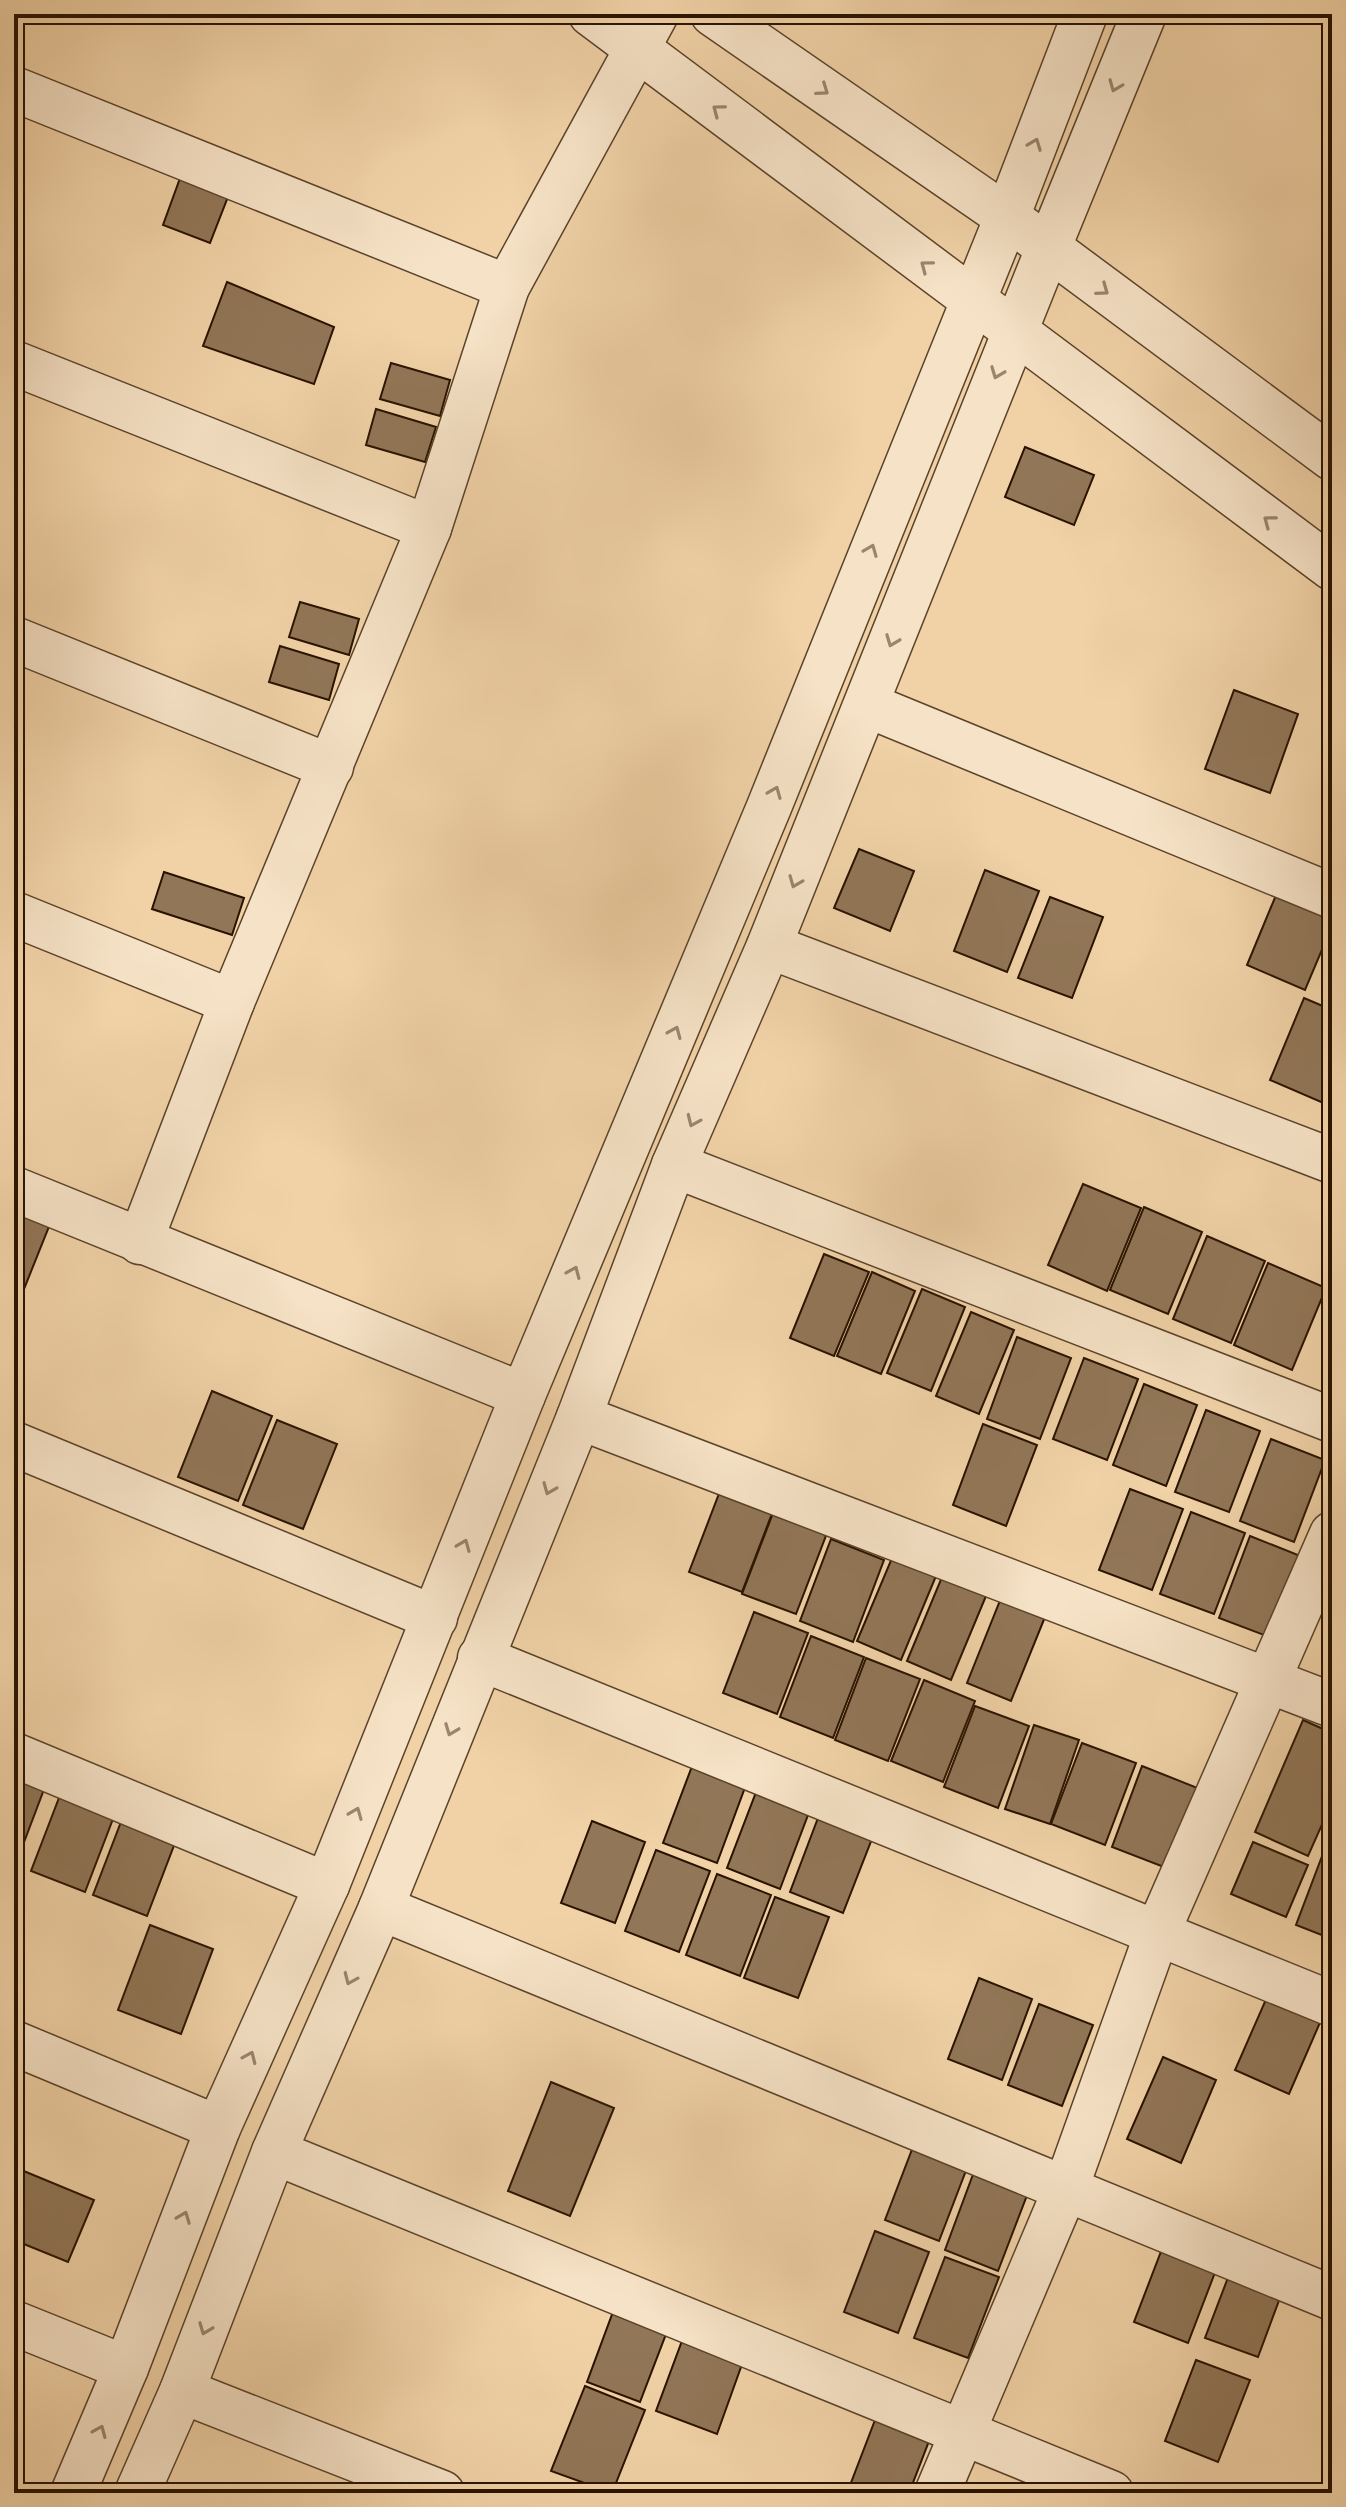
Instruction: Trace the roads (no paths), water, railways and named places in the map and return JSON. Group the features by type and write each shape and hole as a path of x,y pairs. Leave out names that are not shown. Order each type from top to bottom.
{"street":[{"path":"591,14 646,32 971,300 1332,568"},
{"path":"713,14 1007,217 1332,458"},
{"path":"73,2493 126,2368 218,2128 327,1885 523,1395 769,807 1007,217 1085,14"},
{"path":"137,2493 182,2391 274,2152 381,1908 579,1417 674,1165 769,946 1144,14"},
{"path":"140,1242 232,1002 429,528 507,287 646,32"},
{"path":"14,89 507,287"},
{"path":"14,363 429,528"},
{"path":"14,639 331,767"},
{"path":"867,705 1332,896"},
{"path":"14,914 232,1002"},
{"path":"769,946 1332,1161"},
{"path":"674,1165 1332,1420"},
{"path":"14,1189 523,1395"},
{"path":"553,1323 606,1346"},
{"path":"579,1417 1332,1705"},
{"path":"14,1444 435,1618"},
{"path":"937,2493 1066,2188 1158,1931 1332,1534"},
{"path":"480,1658 1332,2004"},
{"path":"14,1755 327,1885"},
{"path":"381,1908 1332,2298"},
{"path":"14,2043 218,2128"},
{"path":"274,2152 1111,2493"},
{"path":"168,2258 222,2286"},
{"path":"14,2323 126,2368"},
{"path":"182,2391 442,2493"}]}
